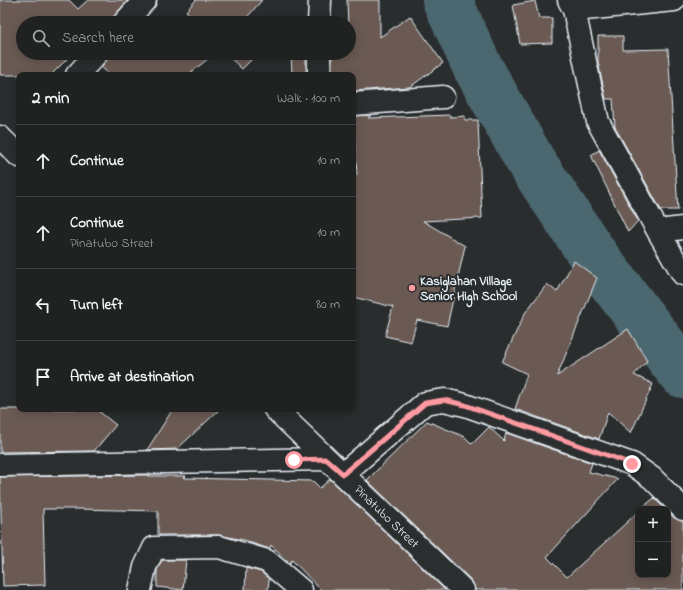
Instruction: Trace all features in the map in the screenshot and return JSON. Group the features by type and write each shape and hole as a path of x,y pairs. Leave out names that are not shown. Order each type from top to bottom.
{"street":[{"path":"130,16 145,0"},
{"path":"319,16 320,0"},
{"path":"674,0 572,5 598,122 683,274"},
{"path":"80,72 91,60"},
{"path":"319,60 319,72"},
{"path":"356,104 443,97"},
{"path":"658,231 683,228"},
{"path":"343,474 425,403 444,400 465,405 632,464 652,478 683,509"},
{"name":"Pinatubo Street","path":"278,412 464,590"},
{"path":"0,465 326,459"},
{"path":"140,590 145,567 154,548 219,548 267,561 301,590"}],"building":[{"path":"0,0 69,0 78,9 88,0 128,0 114,16 16,16 16,60 66,60 54,72 16,72 16,75 0,75"},
{"path":"196,0 262,0 248,16 191,16 186,11"},
{"path":"347,0 380,0 380,37 410,16 443,63 410,87 356,91 356,72 332,72 332,60 356,60 356,16 348,16"},
{"path":"535,1 539,18 552,18 552,43 520,44 513,5"},
{"path":"598,36 623,36 623,50 668,49 678,210 661,210 615,127 613,99 606,99 598,62"},
{"path":"206,60 192,72 107,72 101,67 106,61"},
{"path":"232,60 251,60 242,69"},
{"path":"291,60 306,60 306,72 292,72"},
{"path":"371,115 368,118 450,115 450,117 465,116 465,120 478,120 482,218 423,221 465,246 447,326 417,320 411,342 385,336 393,307 356,298 356,116"},
{"path":"599,150 638,221 628,232 591,155"},
{"path":"574,261 597,278 557,376 628,329 647,361 634,375 653,384 631,433 608,412 599,439 515,409 527,374 502,362 525,313 547,284 557,292"},
{"path":"0,409 16,409 16,412 100,412 116,425 94,451 0,452"},
{"path":"171,412 217,412 177,449 147,450"},
{"path":"427,421 465,437 472,444 489,427 504,441 506,433 592,463 589,472 618,479 547,557 567,577 635,515 635,578 671,578 671,515 674,518 683,521 683,590 475,590 472,581 367,480"},
{"path":"150,475 148,476 313,481 320,488 330,479 445,590 321,590 292,560 290,563 271,545 270,549 248,541 219,535 158,535 158,511 78,509 43,509 45,585 3,586 0,477"},
{"path":"654,498 662,506 645,506"},
{"path":"162,560 186,560 183,590 157,587 157,570"},
{"path":"246,568 261,572 269,579 268,590 245,590"}],"waterway":[{"path":"447,0 477,66 531,162 597,261 683,373"}],"place":[{"name":"Kasiglahan Village Senior High School","path":"412,288"}],"route":[{"path":"294,460 326,459 343,474 425,403 444,400 465,405 632,464"}]}
